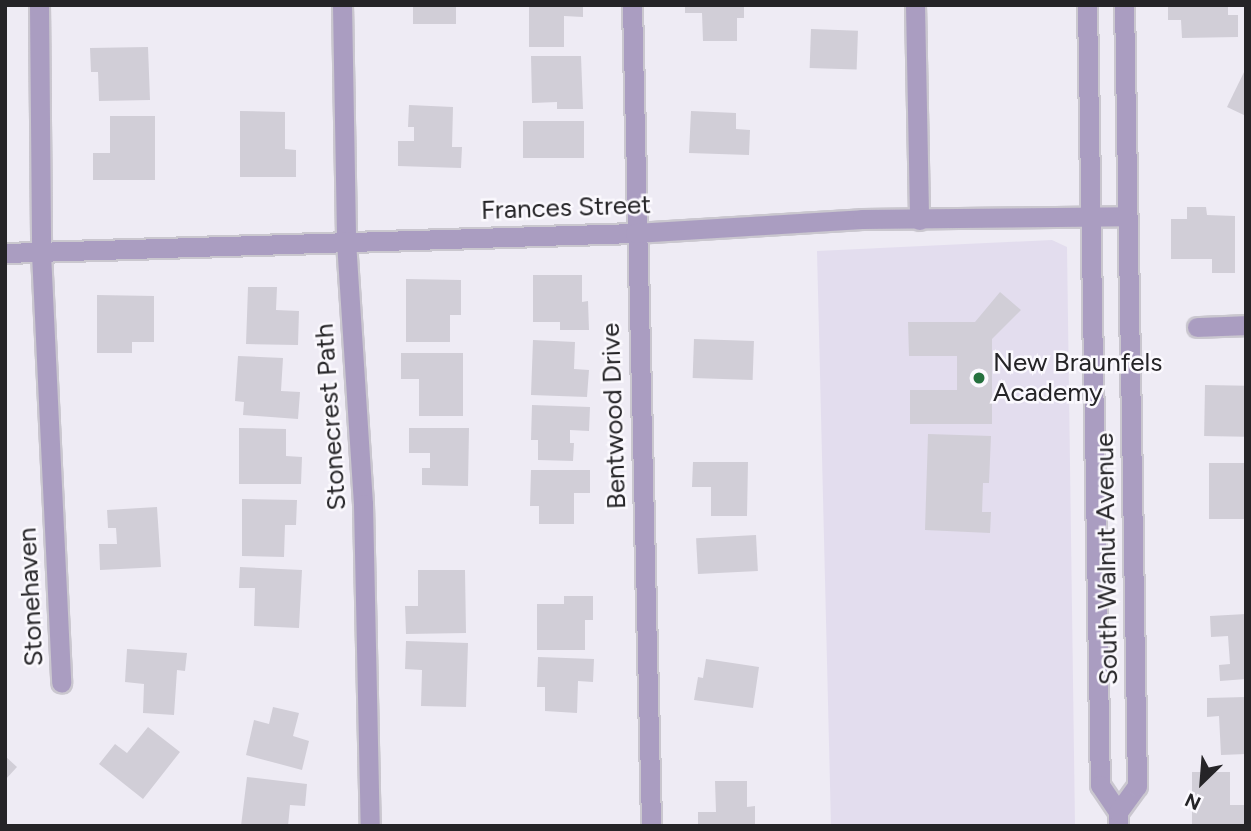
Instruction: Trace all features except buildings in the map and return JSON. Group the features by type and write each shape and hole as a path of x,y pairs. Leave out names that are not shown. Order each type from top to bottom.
{"street":[{"name":"Stonehaven","path":"40,5 41,253 61,683"},
{"name":"Stonecrest Path","path":"342,5 346,241 363,504 370,826"},
{"name":"Bentwood Drive","path":"632,5 635,233 651,826"},
{"path":"915,5 919,220"},
{"name":"South Walnut Avenue","path":"1087,5 1100,785 1118,819"},
{"name":"South Walnut Avenue","path":"1118,819 1137,786 1124,5"},
{"name":"Frances Street","path":"5,253 635,233 862,219 919,220 1090,214 1127,216"},
{"path":"1196,327 1246,325"}],"shaded area":[{"path":"1052,240 1067,247 1075,826 831,826 817,251"}],"place":[{"name":"New Braunfels Academy","path":"979,378"}]}
